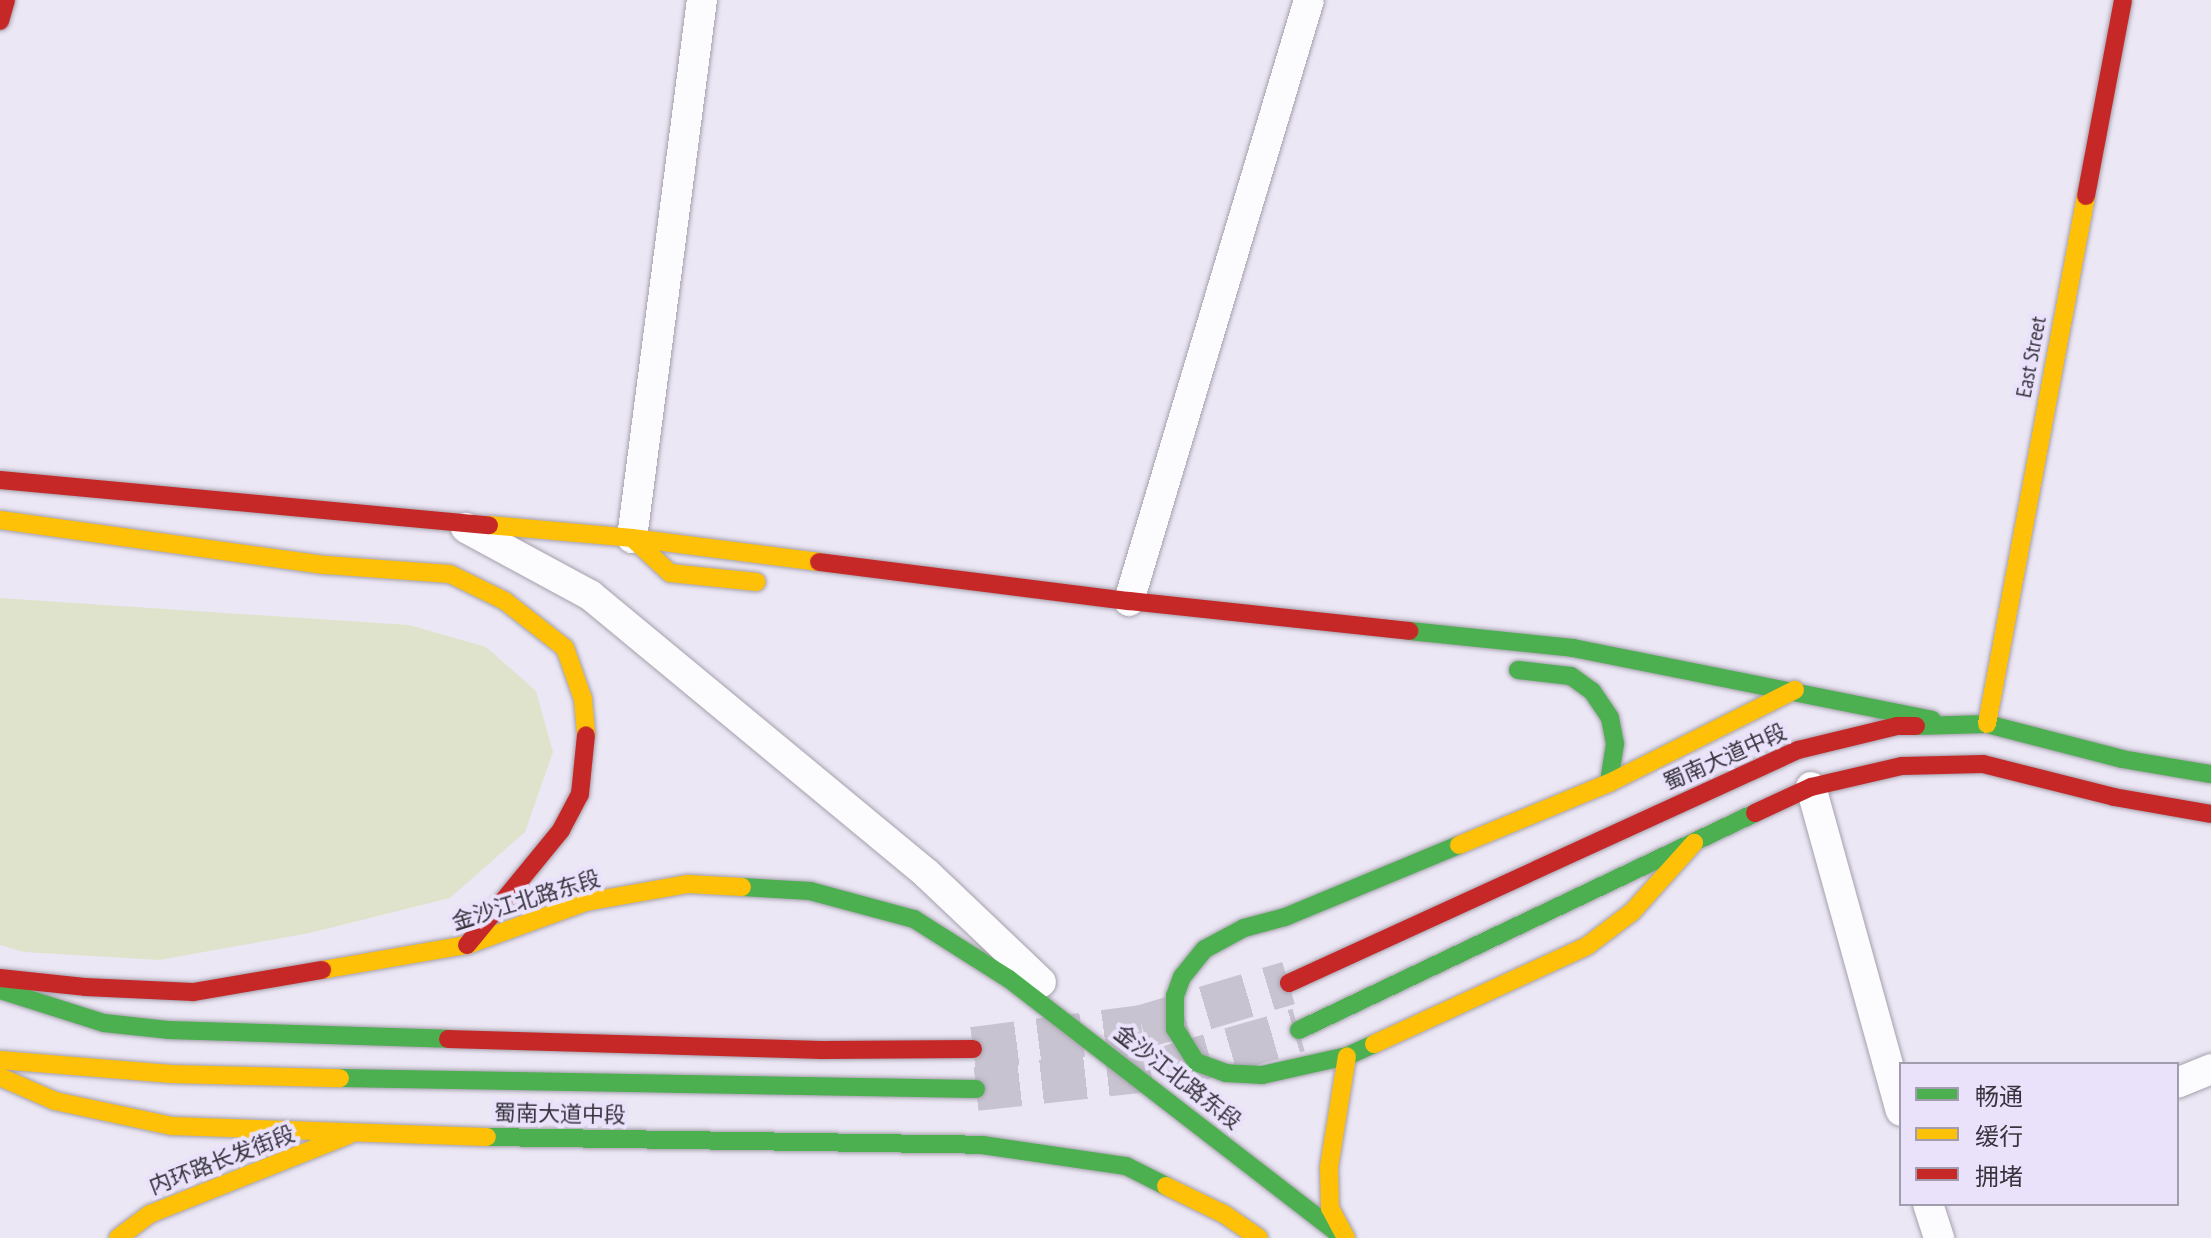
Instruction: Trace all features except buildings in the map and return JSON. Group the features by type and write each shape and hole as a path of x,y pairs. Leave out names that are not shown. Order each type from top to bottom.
{"main road":[{"path":"0,21 6,0"},
{"name":"East Street","path":"1987,724 2123,0"},
{"path":"0,480 632,538 1129,601 1573,648 1795,690 1956,725"},
{"path":"0,520 326,565 450,574 505,601 565,648 583,699 587,741 580,794 544,853 467,945"},
{"path":"632,538 670,573 778,584"},
{"path":"1493,666 1571,676 1592,691 1610,718 1615,744 1609,783"},
{"path":"1698,839 1632,912 1587,946 1347,1056 1262,1075 1226,1073 1196,1062 1175,1029 1175,996 1182,977 1205,949 1244,928 1285,917 1609,783 1795,690"},
{"name":"蜀南大道中段","path":"1289,983 1798,750 1897,726 1987,724 2122,759 2211,774"},
{"path":"1299,1030 1811,787 1902,766 1983,764 2114,797 2211,814"},
{"name":"金沙江北路东段","path":"0,978 85,987 193,992 467,945 586,902 688,884 810,891 914,919 1009,979 1345,1238"},
{"path":"0,990 104,1023 168,1030 822,1050 973,1049"},
{"path":"1345,1238 1330,1208 1329,1167 1347,1056"},
{"name":"蜀南大道中段","path":"0,1060 171,1074 821,1089 976,1089"},
{"name":"蜀南大道中段","path":"0,1077 55,1101 135,1121 172,1126 349,1135 982,1145 1126,1166 1224,1214 1259,1238"},
{"name":"内环路长发街段","path":"118,1238 150,1214 349,1135"}],"street":[{"path":"632,538 702,0"},
{"path":"1129,601 1309,0"},
{"path":"455,523 590,595 650,643 927,874 1150,1085"},
{"path":"1811,787 1899,1104"},
{"path":"2179,1082 2211,1069"},
{"path":"1929,1206 1939,1238"}],"green space":[{"path":"0,598 409,625 486,647 536,691 553,752 525,832 450,898 310,933 159,960 24,952 0,945"}],"tunnel":[{"path":"973,1049 1142,1027 1289,983"},
{"path":"976,1089 1167,1068 1299,1030"}],"traffic: fast":[{"path":"1409,631 1573,648 1932,720"},
{"path":"1518,670 1571,676 1592,691 1610,718 1615,744 1609,783"},
{"path":"1916,726 1987,724 2122,759 2211,774"},
{"path":"1299,1030 1755,813"},
{"path":"1374,1044 1347,1056 1262,1075 1226,1073 1196,1062 1175,1029 1175,996 1182,977 1205,949 1244,928 1285,917 1459,845"},
{"path":"742,887 810,891 914,919 1009,979 1344,1238"},
{"path":"0,990 104,1023 168,1030 448,1039"},
{"path":"340,1078 976,1089"},
{"path":"487,1137 982,1145 1126,1166 1166,1186"}],"traffic: slow":[{"path":"1987,724 2086,196"},
{"path":"0,520 326,565 450,574 505,601 565,648 583,699 586,735"},
{"path":"489,525 632,538 819,562"},
{"path":"632,538 670,573 757,582"},
{"path":"1459,845 1609,783 1795,690"},
{"path":"1374,1044 1587,946 1632,912 1694,843"},
{"path":"322,970 467,945 586,902 688,884 742,887"},
{"path":"1346,1238 1330,1208 1329,1167 1347,1056"},
{"path":"0,1060 171,1074 340,1078"},
{"path":"0,1077 55,1101 172,1126 487,1137"},
{"path":"118,1238 150,1214 349,1135"},
{"path":"1166,1186 1224,1214 1259,1238"}],"traffic: jam":[{"path":"0,21 6,0"},
{"path":"2086,196 2123,0"},
{"path":"0,480 489,525"},
{"path":"819,562 1129,601 1409,631"},
{"path":"1289,983 1798,750 1897,726 1916,726"},
{"path":"467,945 561,830 580,794 586,735"},
{"path":"1755,813 1811,787 1902,766 1983,764 2114,797 2211,814"},
{"path":"0,978 85,987 193,992 322,970"},
{"path":"448,1039 822,1050 973,1049"}]}
